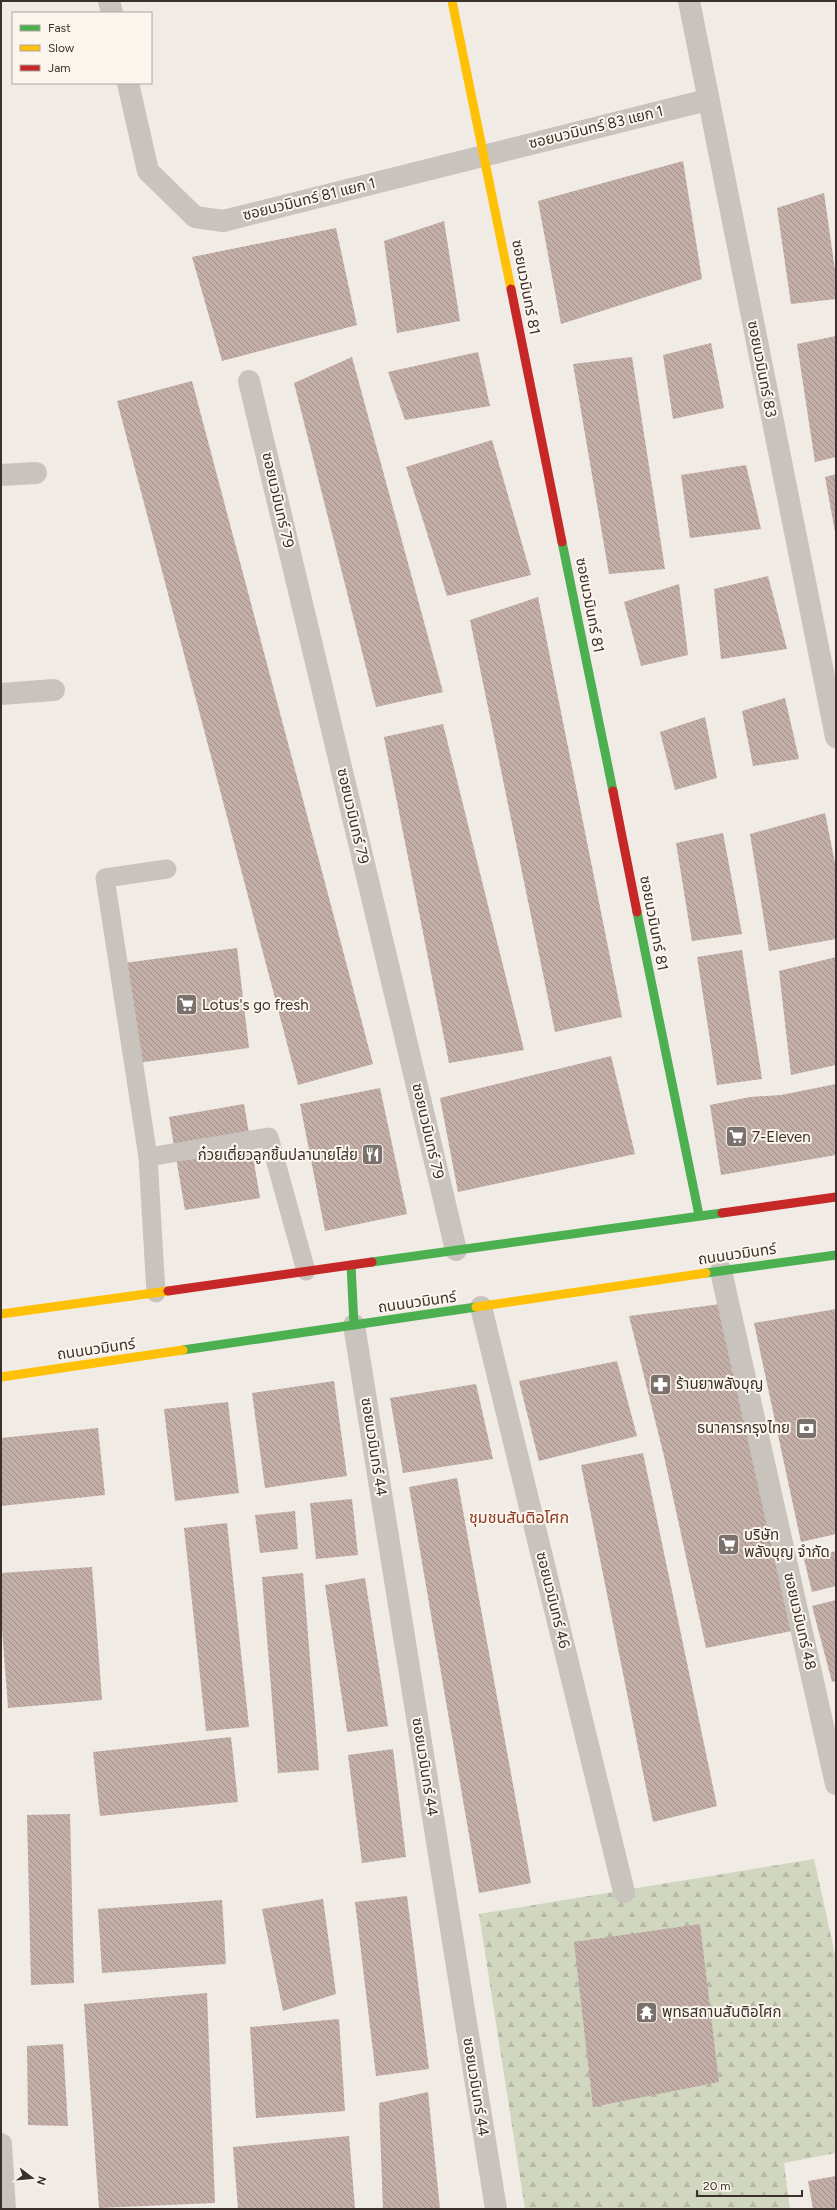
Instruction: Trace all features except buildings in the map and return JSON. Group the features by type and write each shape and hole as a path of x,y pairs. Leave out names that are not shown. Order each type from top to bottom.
{"main road":[{"name":"ซอยนวมินทร์ 81","path":"452,1 485,154 699,1215"},
{"path":"1,1314 836,1197"},
{"name":"ถนนนวมินทร์","path":"1,1377 481,1307 623,1284 836,1254"},
{"path":"351,1265 354,1325"}],"street":[{"path":"109,1 112,12"},
{"name":"ซอยนวมินทร์ 83","path":"689,1 707,100 836,737"},
{"name":"ซอยนวมินทร์ 81 แยก 1","path":"128,84 148,171 195,217 223,221 485,154"},
{"name":"ซอยนวมินทร์ 83 แยก 1","path":"485,154 707,100"},
{"name":"ซอยนวมินทร์ 79","path":"249,381 456,1250"},
{"path":"1,475 36,473"},
{"path":"1,694 54,690"},
{"name":"ซอยนวมินทร์ 48","path":"721,1271 836,1784"},
{"name":"ซอยนวมินทร์ 46","path":"481,1307 624,1892"},
{"name":"ซอยนวมินทร์ 44","path":"354,1325 496,2209"},
{"path":"1,2144 5,2209"}],"lane":[{"path":"156,1293 148,1157 105,878 167,870"},
{"path":"148,1157 269,1137 306,1271"}],"green space":[{"path":"814,1859 836,1959 836,2153 784,2163 790,2209 525,2209 479,1914"}],"traffic: fast":[{"path":"562,542 613,791"},
{"path":"637,912 699,1215"},
{"path":"372,1262 722,1213"},
{"path":"706,1273 836,1255"},
{"path":"351,1265 354,1325"},
{"path":"183,1350 476,1307"}],"traffic: slow":[{"path":"452,1 511,289"},
{"path":"476,1307 706,1273"},
{"path":"1,1314 168,1291"},
{"path":"1,1377 183,1350"}],"traffic: jam":[{"path":"511,289 562,542"},
{"path":"613,791 637,912"},
{"path":"722,1213 836,1197"},
{"path":"168,1291 372,1262"}],"place":[{"name":"Lotus's go fresh","path":"187,1005"},
{"name":"7-Eleven","path":"736,1137"},
{"name":"ก๋วยเตี๋ยวลูกชิ้นปลานายโส่ย","path":"373,1155"},
{"name":"ร้านยาพลังบุญ","path":"660,1384"},
{"name":"ธนาคารกรุงไทย","path":"806,1428"},
{"name":"บริษัท พลังบุญ จำกัด","path":"728,1544"},
{"name":"พุทธสถานสันติอโศก","path":"646,2012"}],"district":[{"name":"ชุมชนสันติอโศก","path":"519,1517"}]}
